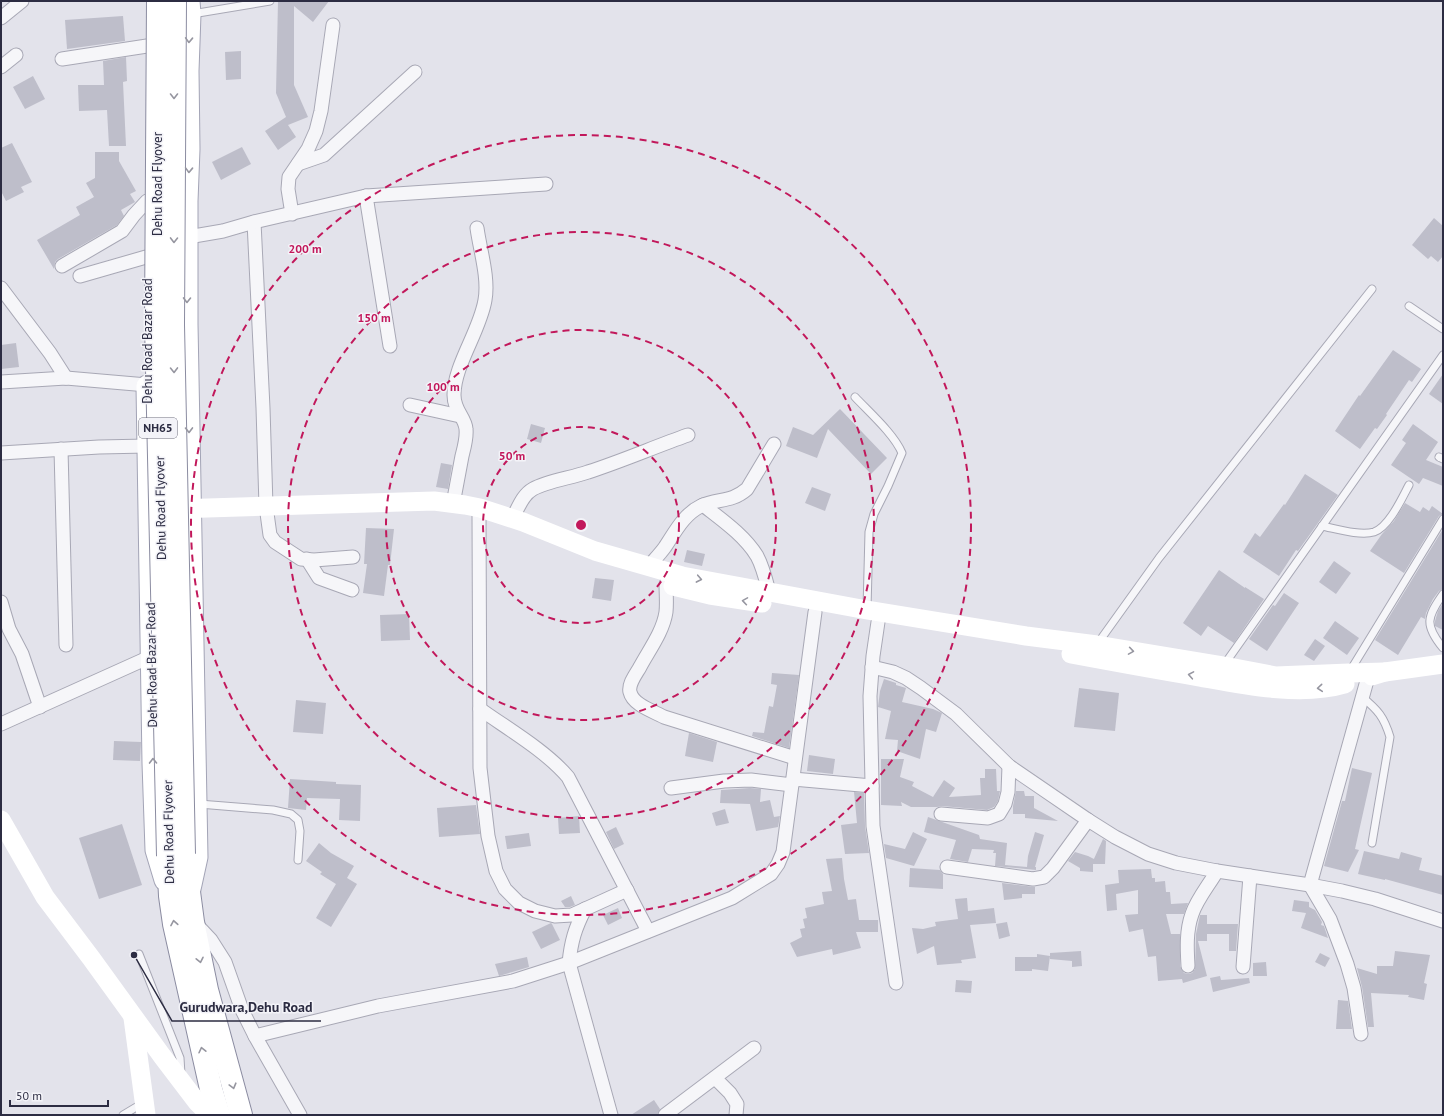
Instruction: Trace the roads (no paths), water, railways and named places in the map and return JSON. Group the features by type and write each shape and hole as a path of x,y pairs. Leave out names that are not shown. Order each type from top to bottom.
{"highway":[{"name":"Dehu Road Flyover","path":"158,1 156,324 176,855 180,895"},
{"name":"Dehu Road Flyover","path":"176,855 173,325 185,5"},
{"name":"NH65","path":"180,895 193,922 207,990 241,1115"},
{"name":"NH65","path":"180,895 182,963 211,1089 219,1115"}],"main road":[{"name":"Dehu Road Bazar Road","path":"147,1 146,257 148,511 156,850 180,895"},
{"path":"180,895 197,856 187,324 187,201 189,149 185,5"}],"street":[{"path":"1,18 22,1"},
{"path":"292,214 288,189 289,177 308,149 316,132 321,111 333,25"},
{"path":"62,59 147,46"},
{"path":"1,67 16,55"},
{"path":"298,164 324,155 415,72"},
{"path":"188,237 223,231 254,222 366,196 546,184"},
{"path":"366,196 390,346"},
{"path":"62,266 122,231 147,200"},
{"path":"254,222 266,506 270,535 275,542 301,559 314,560 353,557"},
{"path":"453,504 466,429 464,421 456,407 454,395 458,375 481,316 485,301 486,286 477,228"},
{"path":"80,276 146,257"},
{"path":"1,288 50,353 66,378"},
{"path":"1,382 66,378 147,385"},
{"path":"410,405 460,416"},
{"path":"512,519 523,498 531,490 544,484 563,480 608,466 638,453 688,435"},
{"path":"649,566 684,519 692,511 703,505 731,499 741,495 747,490 774,444"},
{"path":"1,453 148,446"},
{"path":"61,450 66,644"},
{"path":"434,502 479,515 616,569 666,584 710,595 814,612 872,616"},
{"path":"148,511 190,508 434,502 480,508 595,551 682,576 769,592 872,616 1043,644 1248,685 1283,689 1316,689 1336,686 1376,675 1443,664"},
{"path":"703,505 746,541 763,569 769,592"},
{"path":"479,515 480,768 488,836 496,871 505,889 519,903 535,911 555,916 572,915 627,890"},
{"path":"307,560 319,578 352,590"},
{"path":"666,584 666,611 664,620 631,682 630,692 634,700 643,707 664,717 795,758"},
{"path":"1,602 9,629 22,654 40,707"},
{"path":"255,1036 378,1006 513,980 569,963 732,898 771,874 778,864 783,852 814,612"},
{"path":"872,616 872,667 870,696 873,826 896,983"},
{"path":"1043,644 1097,645 1276,676 1349,673 1376,675"},
{"path":"2,722 40,707 152,656"},
{"path":"872,667 893,672 906,678 921,688 956,714 1009,766 1088,820 1115,837 1148,854 1176,863 1217,871 1310,885 1375,899 1443,922"},
{"path":"1361,1034 1354,988 1347,964 1330,919 1310,885 1362,697 1376,675"},
{"path":"480,709 543,754 558,766 568,777 648,932"},
{"path":"941,814 988,818 999,814 1005,804 1008,792 1009,766"},
{"path":"671,788 724,781 751,780 872,786"},
{"path":"1,820 45,897 92,958 197,1102 210,1115"},
{"path":"947,867 1033,879 1044,877 1053,868 1088,820"},
{"path":"1188,966 1187,944 1192,912 1217,871"},
{"path":"1243,967 1250,876"},
{"path":"585,909 578,923 571,944 569,963 612,1115"},
{"path":"193,922 211,940 225,962 242,1010 300,1115"},
{"path":"133,1015 145,1109"},
{"path":"665,1115 754,1048"},
{"path":"714,1078 730,1094 737,1104 736,1115"}],"lane":[{"path":"185,5 270,1"},
{"path":"1097,645 1159,558 1372,289"},
{"path":"1409,306 1443,329"},
{"path":"1224,666 1443,355"},
{"path":"855,397 893,438 902,453 874,514 870,532 872,616"},
{"path":"1322,526 1364,533 1375,531 1384,525 1409,485"},
{"path":"1349,673 1443,519"},
{"path":"1443,594 1434,606 1429,618 1430,627 1443,648"},
{"path":"1362,697 1376,708 1386,723 1390,738 1372,843"},
{"path":"196,804 274,810 291,814 298,820 300,831 298,860"},
{"path":"139,954 180,1058 182,1069 181,1080"},
{"path":"123,1115 145,1109"}],"place":[{"name":"Gurudwara,Dehu Road","path":"134,955"}]}
